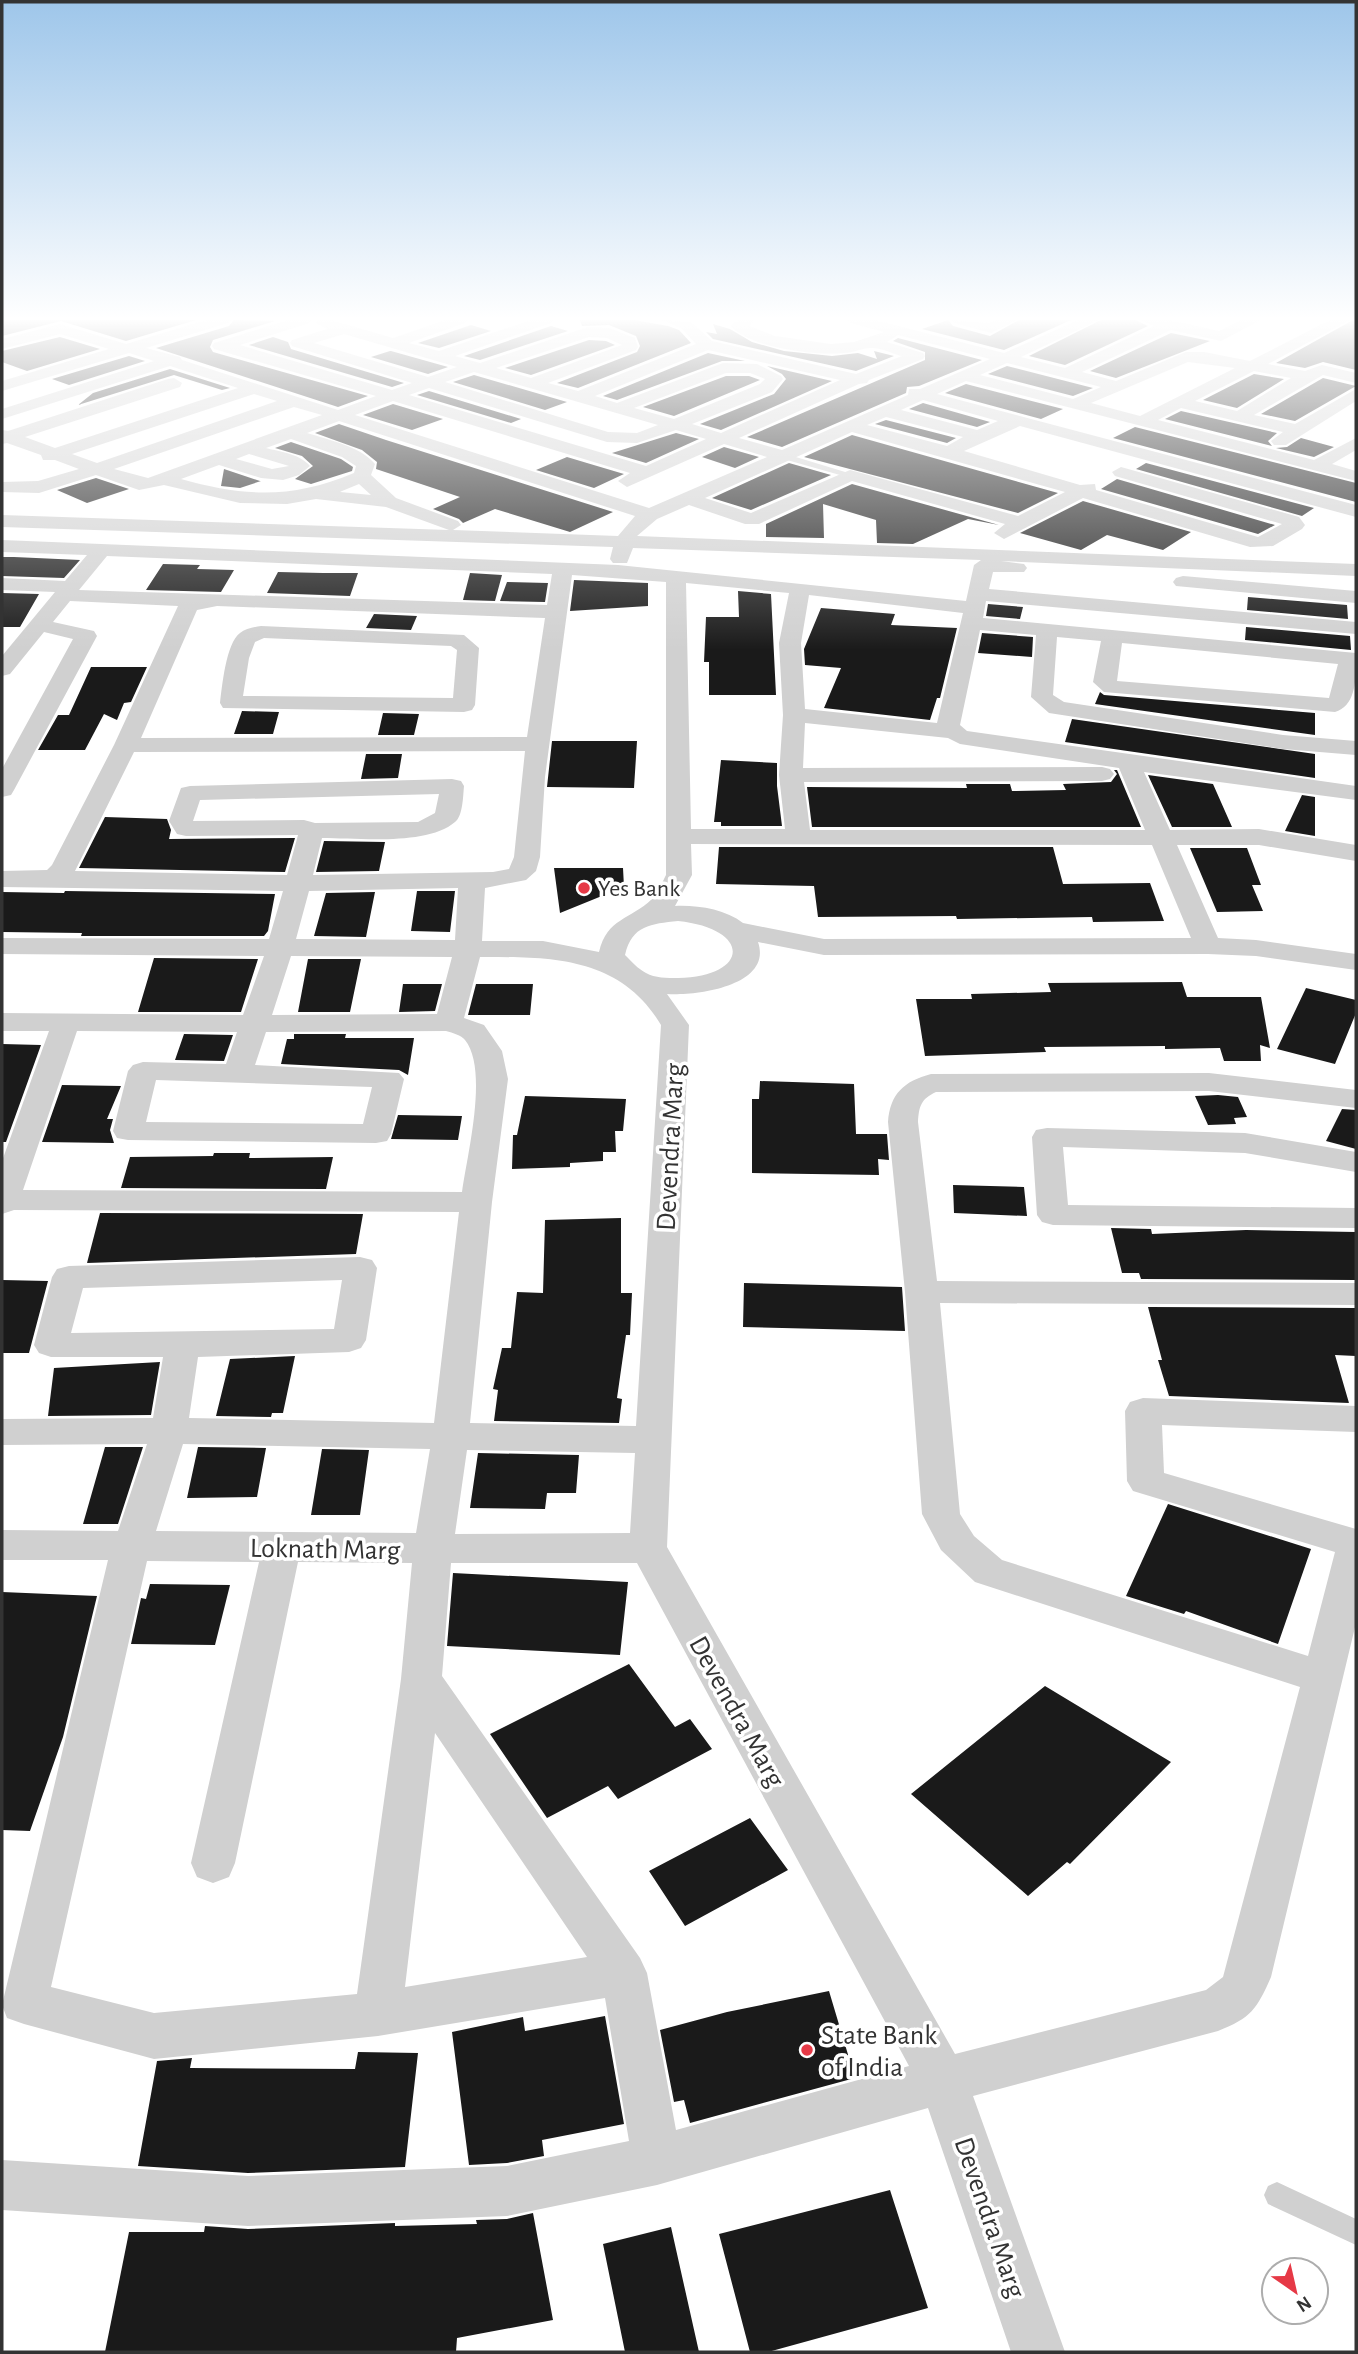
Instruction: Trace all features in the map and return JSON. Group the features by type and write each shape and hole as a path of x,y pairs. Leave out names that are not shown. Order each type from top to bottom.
{"street":[{"path":"4,437 27,430"},
{"path":"2,456 57,455 131,430"},
{"path":"2,487 39,487 207,430"},
{"path":"4,437 142,485 165,480 300,430"},
{"path":"386,430 650,515"},
{"path":"503,430 647,472"},
{"path":"584,430 607,437 637,438 660,430"},
{"path":"689,430 783,456"},
{"path":"592,496 744,430"},
{"path":"618,571 623,543 637,523 842,430"},
{"path":"865,430 1260,543 1356,491"},
{"path":"956,430 979,436"},
{"path":"949,452 994,430"},
{"path":"1050,430 1356,511"},
{"path":"1176,430 1356,476"},
{"path":"1262,452 1297,430"},
{"path":"165,480 237,499 268,501 337,488 362,477 366,464 348,453 291,433"},
{"path":"998,539 1020,522 1192,434"},
{"path":"813,443 838,450"},
{"path":"1317,466 1353,448"},
{"path":"220,460 272,475 290,472 301,466 250,449"},
{"path":"1121,472 1295,522"},
{"path":"688,498 752,520 849,475 1020,522"},
{"path":"362,477 389,502"},
{"path":"966,488 1043,510"},
{"path":"310,494 389,502 451,525"},
{"path":"2,521 986,554 1356,570"},
{"path":"2,546 618,571 800,587 974,608 1356,628"},
{"path":"2,669 100,552"},
{"path":"349,635 378,562"},
{"path":"1356,597 984,565 948,727 960,737 1130,768 1356,793"},
{"path":"2,879 296,883 506,879 523,871 527,857 533,777 563,569"},
{"path":"645,918 664,902 679,875 676,575"},
{"path":"2,584 203,601 557,612"},
{"path":"798,837 792,775 794,715 790,643 800,587"},
{"path":"54,878 63,869 126,745 186,609 203,601"},
{"path":"974,608 1047,630 1113,636 1353,659 1339,703 1335,705 1112,687 1104,682 1113,636"},
{"path":"2,790 86,636 39,625"},
{"path":"1047,630 1042,697 1057,708 1283,742 1356,748"},
{"path":"254,633 349,635 456,640 465,644 468,648 464,705 231,703 238,657 246,638 254,633"},
{"path":"794,715 953,732"},
{"path":"126,745 539,744"},
{"path":"792,775 1130,768"},
{"path":"1130,768 1208,946"},
{"path":"452,786 447,817 422,829 311,831 304,828 192,831 186,830 181,821 190,793 452,786"},
{"path":"237,1073 280,949 311,831"},
{"path":"678,836 1003,839 1259,837 1356,853"},
{"path":"679,875 694,897 727,924 745,940 747,950 744,961 675,1025 665,1007 611,957 610,947 615,936 628,925 645,918 681,913 727,924 824,947 1208,946 1267,949 1356,962"},
{"path":"449,1021 468,949 472,880"},
{"path":"2,946 543,949 615,936"},
{"path":"543,949 592,958 650,984 673,987 696,986 824,947"},
{"path":"2,1022 252,1024 449,1021 474,1031 487,1051 493,1079 476,1202 452,1435 433,1550 421,1679 378,2014"},
{"path":"66,1023 3,1202 476,1202"},
{"name":"Devendra Marg","path":"675,1025 648,1548 943,2080 1038,2352"},
{"path":"143,1071 237,1073 389,1079 376,1134 128,1131 143,1071"},
{"path":"1322,1677 989,1572 963,1552 948,1533 941,1514 922,1292 903,1122 904,1103 913,1090 931,1083 1209,1082 1356,1099"},
{"path":"1356,1162 1245,1143 1047,1137 1053,1215 1356,1218"},
{"path":"360,1268 349,1340 181,1345 51,1345 69,1277 360,1268"},
{"path":"922,1292 1164,1291 1356,1294"},
{"path":"181,1345 169,1431 148,1503 131,1546 24,2002 154,2036 378,2014 624,1973"},
{"path":"2,2185 248,2201 507,2191 657,2160 943,2080 1218,2009 1240,1993 1248,1976 1292,1811 1322,1677 1356,1545 1146,1480 1143,1411 1356,1419"},
{"path":"2,1432 169,1431 653,1440"},
{"name":"Loknath Marg","path":"2,1545 282,1546 433,1550 648,1548"},
{"path":"213,1863 282,1546"},
{"path":"421,1679 624,1973 657,2160"}],"lane":[{"path":"783,456 849,475"},
{"path":"1277,2195 1356,2232"}],"building":[{"path":"323,430 356,430 613,512 570,532 495,509 463,523 433,509 460,497 376,469 377,462 362,450 315,433"},
{"path":"764,430 821,430 782,447 747,437"},
{"path":"897,430 924,430 956,438 947,443"},
{"path":"1129,430 1146,430 1356,483 1356,502 1113,438"},
{"path":"1208,430 1263,430 1277,433 1268,441 1272,446"},
{"path":"676,433 699,439 646,463 612,453"},
{"path":"852,435 1058,493 1018,513 804,457"},
{"path":"1301,438 1334,447 1314,457 1276,448 1287,447"},
{"path":"291,442 341,459 353,467 352,471 311,484 295,479 313,466 302,456 275,448"},
{"path":"724,447 759,457 735,468 702,457"},
{"path":"567,457 624,474 594,488 536,470"},
{"path":"789,463 831,475 751,510 712,498"},
{"path":"1146,463 1314,508 1302,516 1136,469"},
{"path":"224,469 261,481 240,488 221,486"},
{"path":"96,478 129,489 87,503 57,490"},
{"path":"1117,479 1275,525 1258,534 1101,489"},
{"path":"852,484 999,525 968,519 913,544 877,543 876,520 823,504 824,538 766,537 766,524"},
{"path":"1083,501 1191,532 1163,550 1107,535 1081,550 1020,533"},
{"path":"2,557 80,560 64,578 2,576"},
{"path":"163,564 200,565 197,569 234,570 221,592 146,590"},
{"path":"278,572 358,573 350,596 267,593"},
{"path":"470,573 502,575 495,601 463,600"},
{"path":"574,580 648,583 648,606 570,611"},
{"path":"507,582 548,583 545,602 500,601"},
{"path":"738,591 771,594 776,695 709,695 709,662 704,662 706,617 739,617"},
{"path":"2,593 39,594 20,627 2,627"},
{"path":"1248,597 1347,605 1348,619 1247,610"},
{"path":"988,604 1023,607 1020,619 986,616"},
{"path":"821,608 895,614 891,625 957,628 940,698 937,698 930,720 824,708 841,668 805,665 804,649"},
{"path":"374,614 417,616 411,630 366,628"},
{"path":"1246,627 1350,636 1351,650 1245,640"},
{"path":"982,633 1033,637 1032,657 978,653"},
{"path":"91,667 147,667 131,702 124,703 117,720 104,714 85,750 38,750 58,715 69,715"},
{"path":"1100,692 1104,695 1315,713 1315,735 1095,704"},
{"path":"242,711 279,712 273,734 234,734"},
{"path":"383,713 419,714 414,735 378,735"},
{"path":"1072,719 1315,754 1315,778 1065,742"},
{"path":"552,741 637,741 634,788 547,787"},
{"path":"366,754 402,754 398,778 361,779"},
{"path":"721,760 777,763 782,826 721,826 721,822 714,822"},
{"path":"1114,770 1117,770 1141,827 812,827 807,787 967,788 966,784 1010,784 1012,791 1066,790 1063,784 1111,782 1117,774"},
{"path":"1148,775 1213,784 1232,827 1172,827"},
{"path":"1302,795 1315,797 1315,836 1285,831"},
{"path":"105,817 167,819 171,830 169,839 295,838 285,872 79,868"},
{"path":"324,841 385,842 379,871 316,872"},
{"path":"719,847 1053,847 1063,884 1150,883 1164,921 1093,922 1092,917 818,917 814,886 716,884"},
{"path":"1190,848 1247,848 1261,885 1252,885 1263,911 1217,912"},
{"path":"554,868 623,868 624,887 560,913"},
{"path":"417,891 455,891 450,932 411,931"},
{"path":"2,892 275,894 268,931 264,936 81,936 82,933 2,932"},
{"path":"375,892 366,937 314,936 326,893"},
{"path":"154,958 258,959 241,1012 138,1012"},
{"path":"308,959 361,959 350,1012 298,1012"},
{"path":"1182,982 1187,997 1261,997 1270,1048 1260,1045 1261,1061 1224,1061 1220,1048 1165,1049 1165,1046 1044,1047 1046,1052 925,1056 916,999 972,999 971,994 1051,992 1048,983"},
{"path":"403,984 442,984 435,1011 399,1012"},
{"path":"476,984 533,984 530,1015 468,1015"},
{"path":"1306,988 1356,1000 1356,1013 1335,1064 1277,1049"},
{"path":"184,1034 233,1035 224,1061 175,1060"},
{"path":"294,1034 346,1034 345,1038 414,1038 408,1075 399,1070 281,1064 287,1039 294,1039"},
{"path":"2,1044 41,1045 6,1142 2,1142"},
{"path":"760,1081 854,1084 856,1134 887,1134 889,1160 878,1159 879,1175 752,1173 752,1099 759,1099"},
{"path":"62,1085 121,1086 107,1119 113,1119 110,1130 114,1143 42,1142"},
{"path":"525,1096 626,1099 623,1131 615,1131 616,1152 603,1152 603,1161 570,1163 570,1167 512,1169 513,1135 517,1135"},
{"path":"1195,1096 1238,1097 1247,1117 1234,1118 1236,1124 1208,1125"},
{"path":"1342,1109 1356,1110 1356,1149 1326,1141"},
{"path":"398,1115 462,1116 458,1140 391,1139"},
{"path":"214,1153 250,1153 249,1158 333,1157 326,1189 121,1188 130,1157 213,1156"},
{"path":"953,1185 1024,1187 1027,1216 954,1213"},
{"path":"100,1213 363,1214 356,1254 87,1263"},
{"path":"621,1218 621,1293 632,1293 630,1335 626,1335 617,1398 622,1399 619,1423 494,1421 498,1390 493,1389 502,1348 511,1348 517,1292 543,1293 545,1220"},
{"path":"1111,1228 1151,1229 1152,1234 1246,1230 1356,1232 1356,1280 1141,1279 1139,1273 1122,1273"},
{"path":"2,1280 48,1281 29,1353 2,1353"},
{"path":"744,1283 902,1287 905,1331 743,1327"},
{"path":"1148,1307 1355,1308 1356,1356 1335,1355 1349,1403 1169,1396 1158,1360 1162,1360"},
{"path":"295,1356 283,1413 272,1413 271,1417 216,1416 230,1359"},
{"path":"160,1362 151,1415 48,1416 54,1368"},
{"path":"105,1447 143,1447 118,1524 83,1524"},
{"path":"198,1447 266,1448 257,1497 187,1498"},
{"path":"322,1449 369,1450 360,1515 311,1515"},
{"path":"478,1453 579,1455 576,1493 547,1493 545,1509 470,1508"},
{"path":"1168,1504 1311,1549 1278,1644 1186,1611 1184,1614 1126,1596"},
{"path":"453,1573 628,1582 620,1655 447,1646"},
{"path":"150,1584 230,1585 215,1645 131,1644 141,1598 146,1599"},
{"path":"2,1592 97,1596 63,1737 30,1831 2,1830"},
{"path":"629,1664 675,1727 690,1719 712,1749 618,1799 608,1786 547,1818 490,1734"},
{"path":"1045,1686 1171,1762 1070,1864 1067,1862 1028,1896 911,1794"},
{"path":"750,1818 788,1870 685,1926 649,1871"},
{"path":"829,1991 855,2078 690,2123 684,2100 674,2102 660,2030 727,2012"},
{"path":"605,2016 624,2124 542,2140 544,2156 507,2163 469,2165 452,2032 523,2017 525,2031"},
{"path":"358,2052 418,2053 405,2167 248,2173 138,2166 157,2061 192,2058 190,2068 355,2069"},
{"path":"890,2190 928,2308 768,2352 750,2352 719,2234"},
{"path":"533,2213 553,2320 457,2338 456,2352 105,2352 129,2232 204,2232 205,2226 248,2229 395,2223 395,2226 477,2224 476,2220 507,2219"},
{"path":"671,2227 699,2352 625,2352 603,2244"}],"place":[{"name":"Yes Bank","path":"584,888"},
{"name":"State Bank of India","path":"807,2050"}]}
